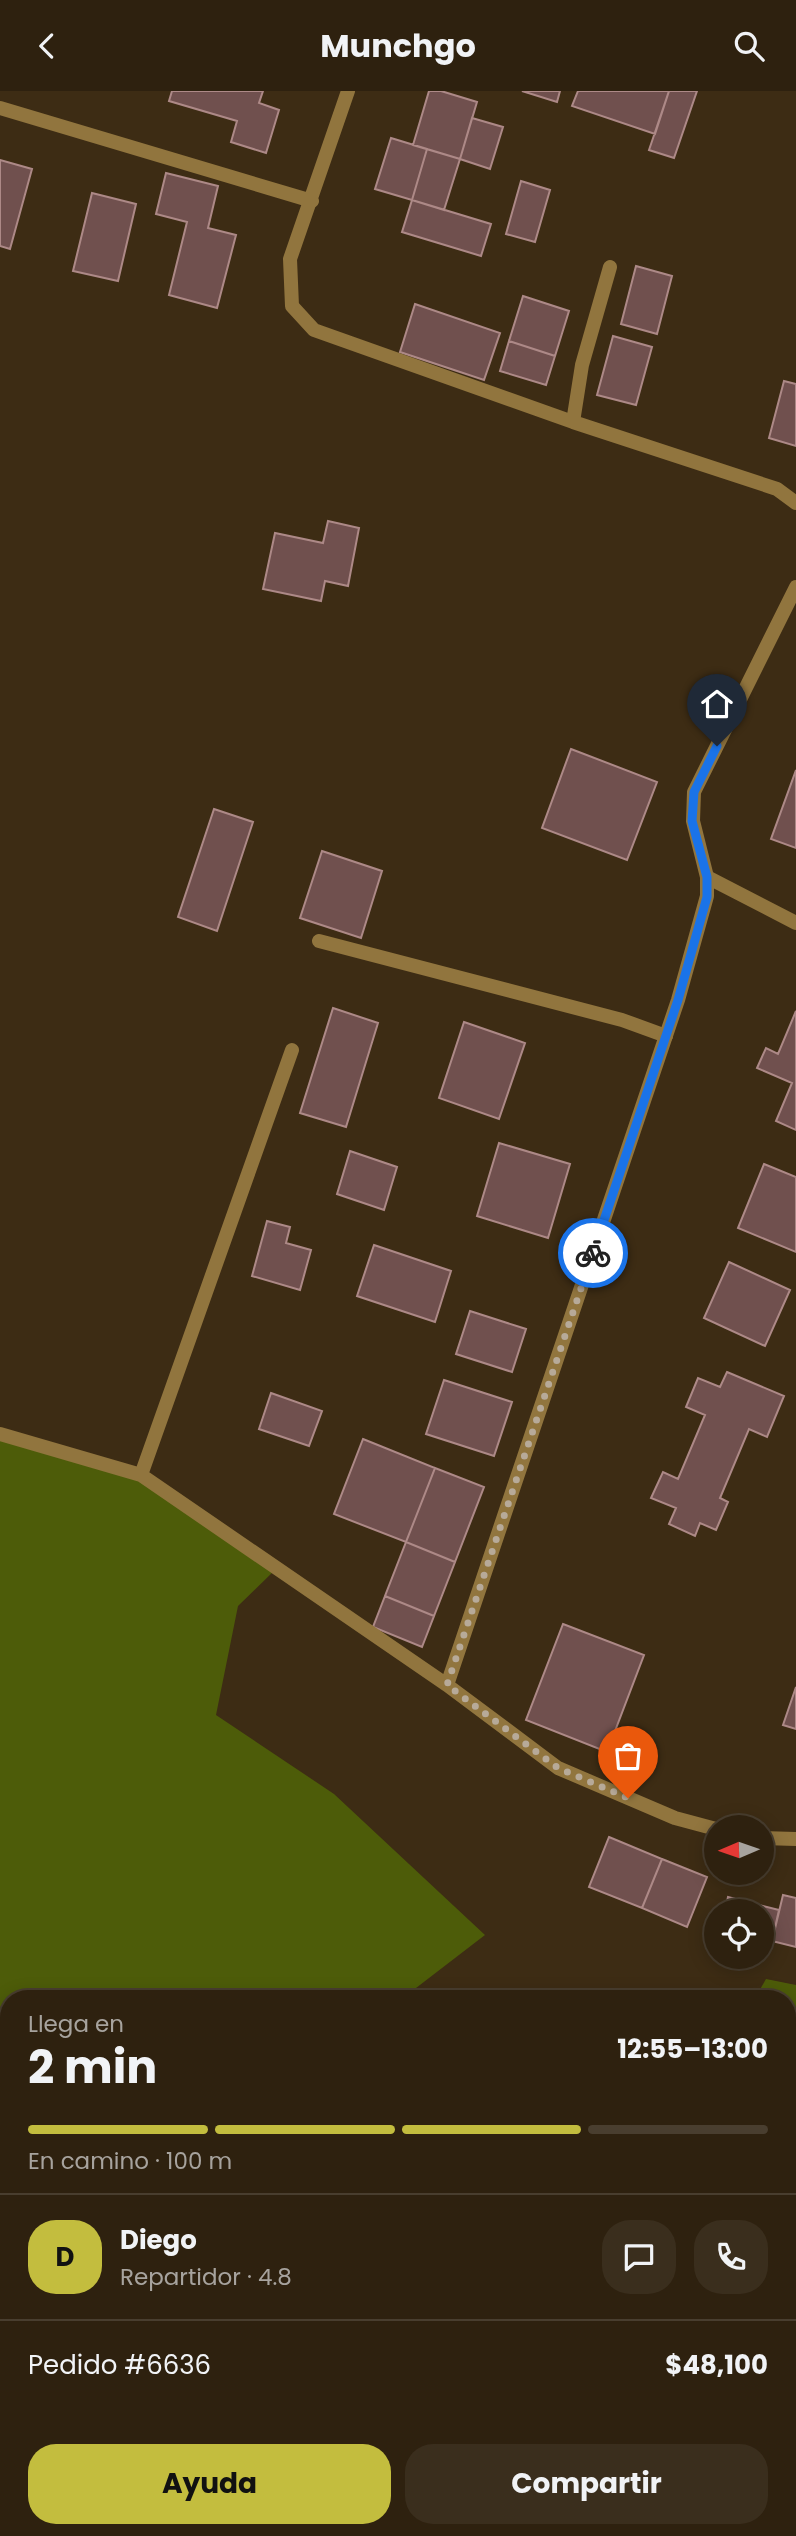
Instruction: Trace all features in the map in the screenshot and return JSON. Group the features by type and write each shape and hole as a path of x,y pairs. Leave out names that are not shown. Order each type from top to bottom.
{"street":[{"path":"348,91 290,260 292,306 314,330 573,422 777,489 796,503"},
{"path":"0,108 312,201"},
{"path":"573,422 582,365 610,267"},
{"path":"447,1685 666,1037 707,897 707,877 692,821 694,792 796,587"},
{"path":"707,877 796,923"},
{"path":"319,941 622,1020 666,1037"},
{"path":"141,1475 292,1049"},
{"path":"0,1433 141,1475 447,1685 558,1768 675,1818 704,1826"},
{"path":"774,1838 796,1839"}],"green space":[{"path":"0,1434 141,1475 277,1568 238,1606 216,1715 334,1794 485,1935 413,1990 0,1990"},
{"path":"766,1979 796,1985 796,1990 760,1990"}],"building":[{"path":"172,91 263,91 259,103 279,110 266,153 231,142 237,121 169,101"},
{"path":"429,91 441,91 477,102 460,159 413,145"},
{"path":"522,91 560,91 557,102"},
{"path":"578,91 669,91 655,134 572,106"},
{"path":"669,91 697,91 674,158 649,150"},
{"path":"472,118 503,127 490,169 460,159"},
{"path":"391,138 427,149 412,200 375,189"},
{"path":"427,149 460,159 444,210 412,200"},
{"path":"0,160 32,169 10,249 0,246"},
{"path":"166,173 218,186 208,228 236,235 217,308 169,295 187,222 156,214"},
{"path":"521,181 550,190 535,242 506,234"},
{"path":"92,193 136,204 118,281 73,271"},
{"path":"412,200 491,224 481,256 402,232"},
{"path":"636,266 672,276 657,334 621,324"},
{"path":"523,296 569,311 555,356 509,341"},
{"path":"415,304 500,333 484,380 400,352"},
{"path":"613,336 652,347 636,405 597,395"},
{"path":"509,341 555,356 546,385 500,371"},
{"path":"784,381 796,384 796,446 769,438"},
{"path":"328,521 359,528 348,586 325,581 321,601 263,589 275,533 323,543"},
{"path":"571,749 657,782 627,860 542,828"},
{"path":"796,770 796,848 771,839"},
{"path":"214,809 253,822 217,931 178,917"},
{"path":"322,851 382,871 361,938 300,918"},
{"path":"333,1008 378,1023 346,1127 300,1113"},
{"path":"796,1011 796,1130 776,1121 792,1083 757,1068 766,1048 778,1054"},
{"path":"464,1022 525,1043 499,1119 439,1098"},
{"path":"499,1143 570,1164 548,1238 477,1216"},
{"path":"350,1151 397,1167 384,1210 337,1194"},
{"path":"764,1164 796,1177 796,1252 738,1228"},
{"path":"267,1221 290,1227 286,1243 311,1250 300,1290 252,1276"},
{"path":"374,1245 451,1271 435,1322 357,1296"},
{"path":"729,1262 790,1290 765,1346 704,1318"},
{"path":"470,1311 526,1329 512,1372 456,1354"},
{"path":"727,1372 784,1396 767,1437 749,1429 720,1498 728,1502 716,1530 700,1523 695,1536 669,1524 676,1508 651,1498 663,1472 678,1479 705,1415 686,1407 698,1378 720,1387"},
{"path":"444,1380 512,1402 494,1456 426,1434"},
{"path":"271,1393 322,1411 309,1446 259,1429"},
{"path":"363,1439 435,1468 406,1542 334,1514"},
{"path":"435,1468 484,1487 455,1562 406,1542"},
{"path":"406,1542 455,1562 434,1616 385,1596"},
{"path":"385,1596 434,1616 422,1647 373,1627"},
{"path":"563,1624 644,1655 607,1752 526,1720"},
{"path":"796,1687 796,1729 783,1725"},
{"path":"609,1837 662,1859 642,1908 589,1887"},
{"path":"662,1859 704,1876 704,1884 687,1927 642,1908"},
{"path":"783,1895 796,1898 796,1947 774,1942"},
{"path":"774,1909 779,1910 774,1932"}],"way so far":[{"path":"593,1253 447,1685 558,1768 628,1798"}],"route":[{"path":"593,1253 678,1000 707,897 707,877 692,821 694,792 717,746"}]}
